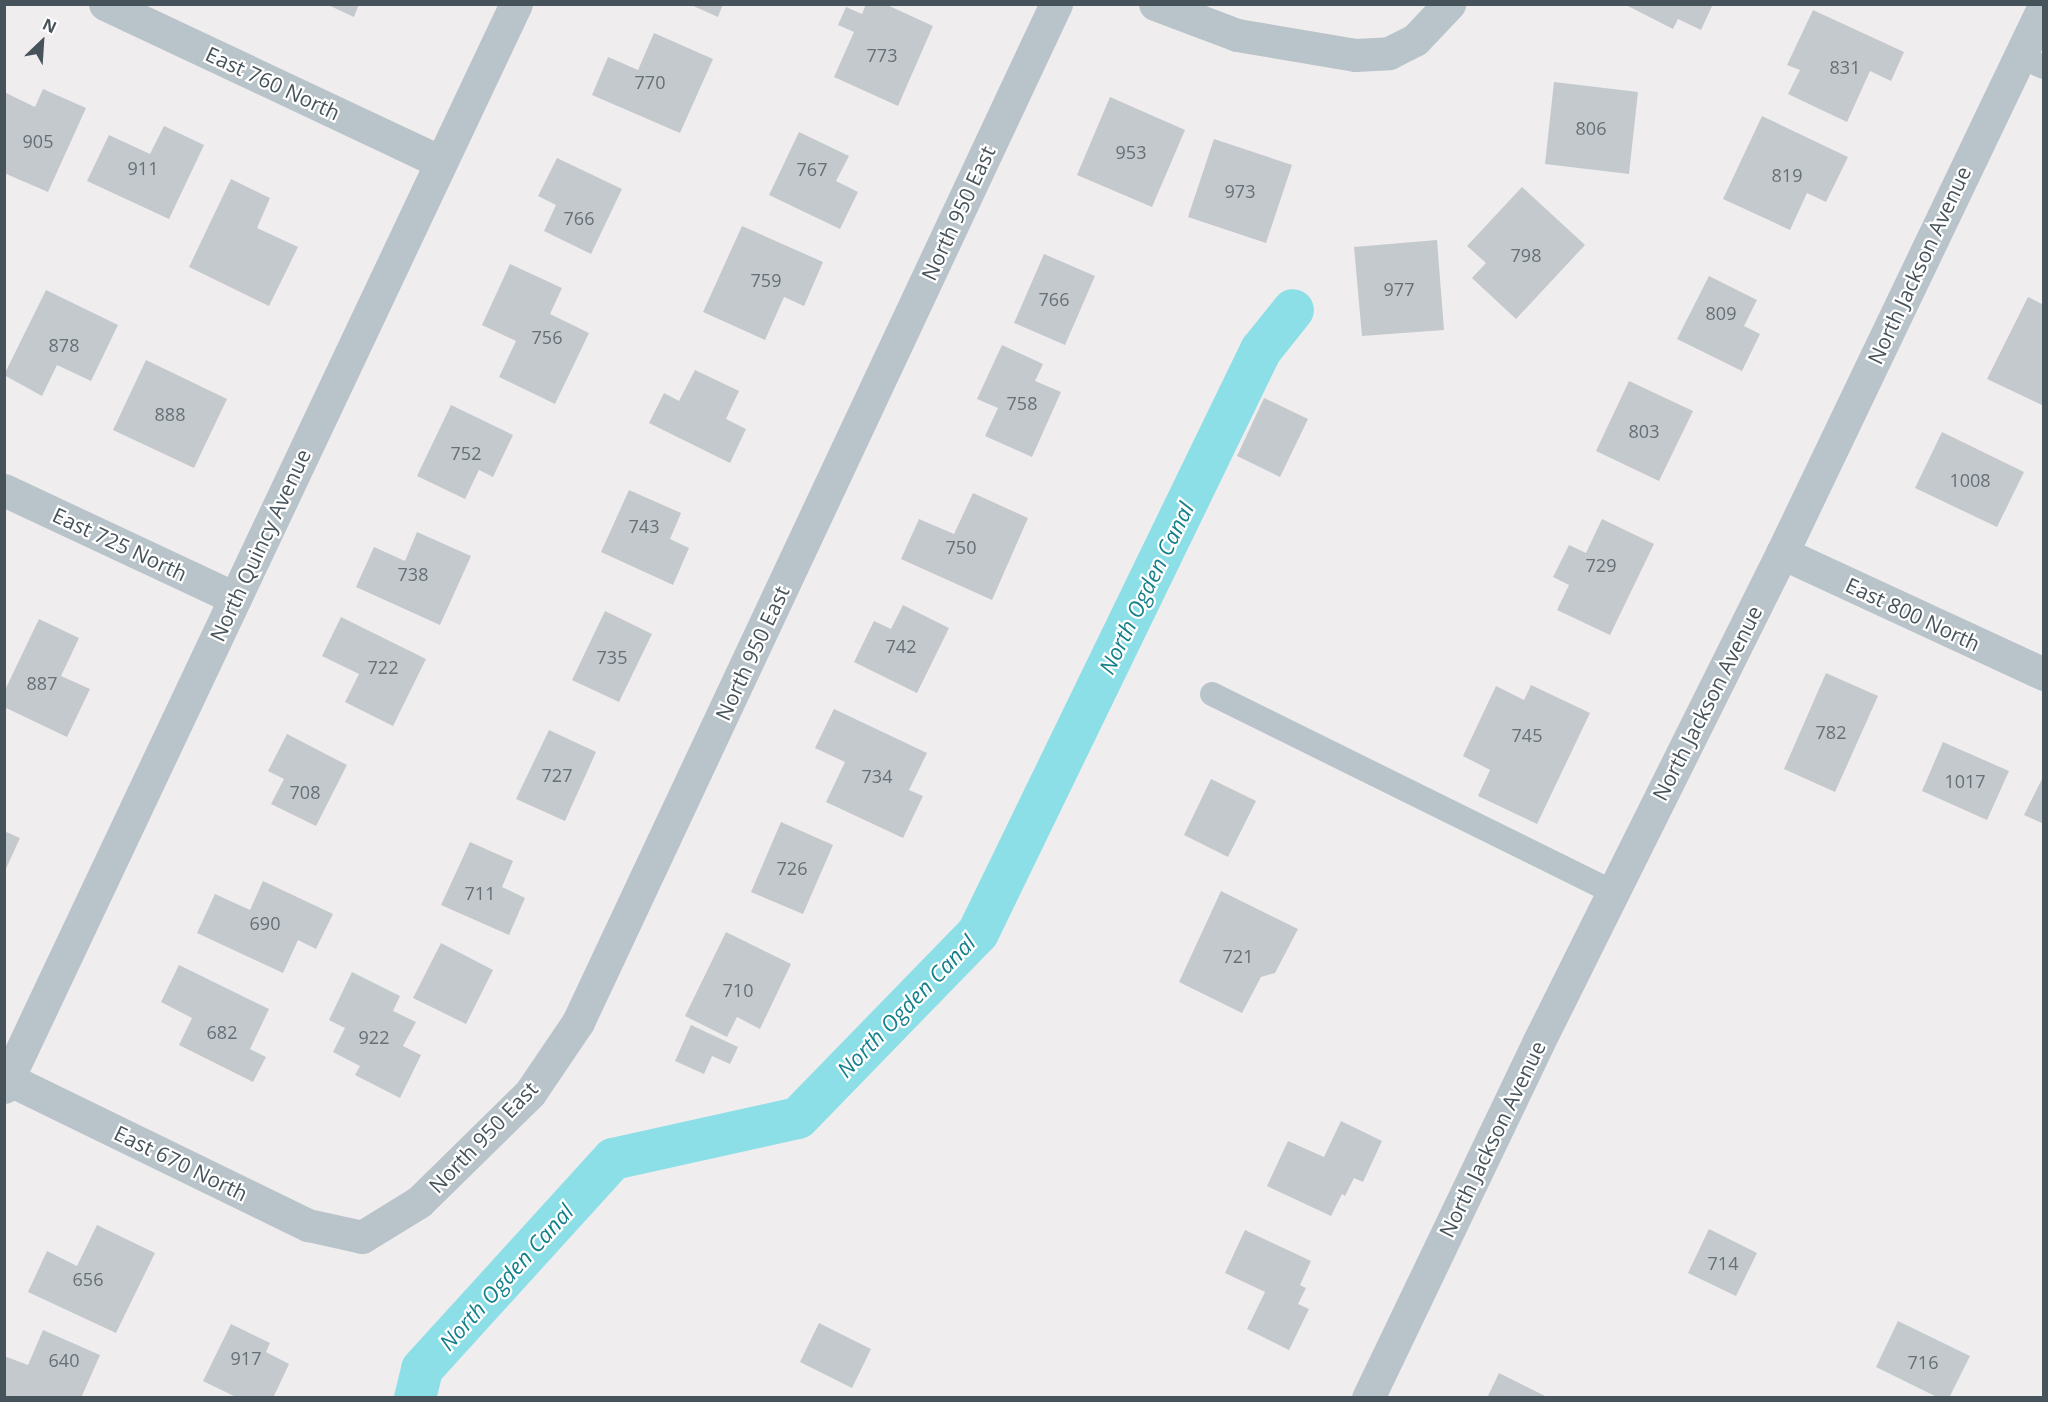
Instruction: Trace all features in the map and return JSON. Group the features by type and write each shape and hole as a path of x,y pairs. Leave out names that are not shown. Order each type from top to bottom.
{"street":[{"name":"East 760 North","path":"105,4 441,162"},
{"name":"North Quincy Avenue","path":"6,1081 516,4"},
{"name":"North 950 East","path":"362,1237 419,1202 530,1093 578,1023 1056,4"},
{"path":"1155,4 1237,35 1355,55 1389,53 1415,40 1449,4"},
{"name":"North Jackson Avenue","path":"1368,1398 1613,892 2031,61 2043,6"},
{"name":"East 725 North","path":"4,490 235,598"},
{"name":"East 800 North","path":"1782,553 2043,674"},
{"name":"East 670 North","path":"6,1081 308,1225 362,1237"}],"lane":[{"path":"1212,694 1613,892"}],"building":[{"path":"326,4 359,4 354,17"},
{"path":"689,4 723,4 718,17"},
{"path":"866,4 885,4 933,26 898,106 834,77 854,32 838,25 846,7 862,14"},
{"path":"1624,4 1713,4 1701,30 1678,19 1673,29"},
{"path":"1813,10 1904,52 1891,81 1870,71 1847,122 1788,94 1800,70 1787,65"},
{"path":"654,33 713,59 680,133 592,95 608,57 638,70"},
{"path":"1554,82 1638,92 1629,174 1545,164"},
{"path":"43,89 86,108 48,192 4,173 4,92 35,107"},
{"path":"1110,97 1185,130 1152,207 1077,175"},
{"path":"1762,116 1848,157 1826,202 1807,193 1790,230 1723,199"},
{"path":"164,126 204,145 169,219 87,181 109,135 150,154"},
{"path":"799,132 849,156 836,181 858,192 840,229 769,195"},
{"path":"1214,139 1292,165 1266,243 1188,217"},
{"path":"557,158 622,189 591,254 544,231 556,205 538,196"},
{"path":"231,179 270,198 257,228 298,247 269,306 189,267"},
{"path":"1522,187 1585,245 1516,319 1472,278 1486,263 1467,246"},
{"path":"742,226 823,262 804,306 784,297 765,340 703,312"},
{"path":"1437,240 1444,330 1362,336 1354,247"},
{"path":"1044,254 1095,276 1065,345 1014,323"},
{"path":"510,264 562,288 550,314 589,333 555,404 499,377 516,341 482,325"},
{"path":"1709,276 1757,300 1744,326 1760,334 1742,371 1677,339"},
{"path":"46,290 118,325 91,381 57,365 42,396 4,375"},
{"path":"2028,297 2044,305 2044,406 1987,379"},
{"path":"1002,345 1043,364 1035,381 1061,392 1032,457 985,436 998,408 977,399"},
{"path":"146,360 227,399 194,468 113,430"},
{"path":"695,370 739,391 726,419 746,429 730,463 649,423 664,393 679,401"},
{"path":"1629,381 1693,411 1659,481 1596,451"},
{"path":"1264,398 1308,419 1280,477 1237,456"},
{"path":"451,405 513,435 493,477 479,470 465,499 417,476"},
{"path":"1942,432 2024,472 1997,527 1915,488"},
{"path":"629,490 681,513 670,539 689,548 673,585 601,552"},
{"path":"973,493 1028,518 992,600 901,559 919,519 954,534"},
{"path":"1602,519 1654,544 1610,635 1557,610 1569,585 1553,577 1569,545 1586,553"},
{"path":"417,532 471,556 440,625 356,587 374,547 405,561"},
{"path":"903,605 949,628 917,693 854,662 874,621 891,629"},
{"path":"605,611 652,634 619,702 572,680"},
{"path":"341,617 426,659 393,726 345,702 359,674 322,656"},
{"path":"39,619 79,638 61,676 90,689 67,737 4,707 4,692"},
{"path":"1826,673 1878,696 1835,792 1784,769"},
{"path":"1531,685 1590,713 1537,824 1478,796 1490,770 1463,756 1496,686 1524,700"},
{"path":"834,709 927,753 909,790 923,796 903,838 826,802 845,762 815,748"},
{"path":"549,730 596,752 565,821 516,799"},
{"path":"287,734 347,765 316,826 271,804 284,779 268,771"},
{"path":"1943,742 2009,771 1987,820 1922,791"},
{"path":"2044,775 2044,824 2024,815"},
{"path":"1211,779 1256,801 1228,857 1184,835"},
{"path":"781,822 833,845 803,914 751,892"},
{"path":"4,831 20,838 4,873"},
{"path":"470,842 513,861 502,887 525,898 509,935 441,905"},
{"path":"263,881 333,914 316,949 298,940 283,973 197,933 215,894 250,910"},
{"path":"1221,891 1298,929 1275,973 1261,977 1242,1013 1179,982"},
{"path":"726,932 791,964 760,1029 737,1017 727,1037 685,1016"},
{"path":"441,943 493,970 466,1024 413,998"},
{"path":"179,965 269,1009 250,1049 266,1057 253,1082 179,1045 192,1018 161,1002"},
{"path":"352,972 400,996 393,1011 416,1022 403,1046 421,1055 400,1098 355,1075 360,1066 333,1052 345,1028 329,1020"},
{"path":"691,1025 738,1047 730,1064 712,1056 704,1074 675,1061"},
{"path":"1341,1121 1382,1141 1363,1182 1354,1178 1345,1196 1342,1194 1331,1216 1267,1186 1288,1141 1324,1157"},
{"path":"97,1225 155,1253 116,1333 28,1292 47,1251 77,1266"},
{"path":"1709,1229 1757,1253 1736,1296 1688,1273"},
{"path":"1245,1230 1311,1261 1300,1285 1306,1288 1298,1304 1309,1309 1289,1350 1247,1329 1265,1292 1225,1273"},
{"path":"1898,1321 1970,1356 1949,1398 1939,1398 1876,1367"},
{"path":"819,1323 871,1349 852,1388 800,1362"},
{"path":"231,1324 270,1343 266,1352 289,1364 273,1398 238,1398 203,1381"},
{"path":"43,1330 100,1355 81,1398 4,1398 4,1356 28,1365"},
{"path":"1499,1373 1549,1398 1487,1398"}],"waterway":[{"name":"North Ogden Canal","path":"415,1398 422,1369 613,1159 798,1118 978,933 1261,350 1293,310"}]}
